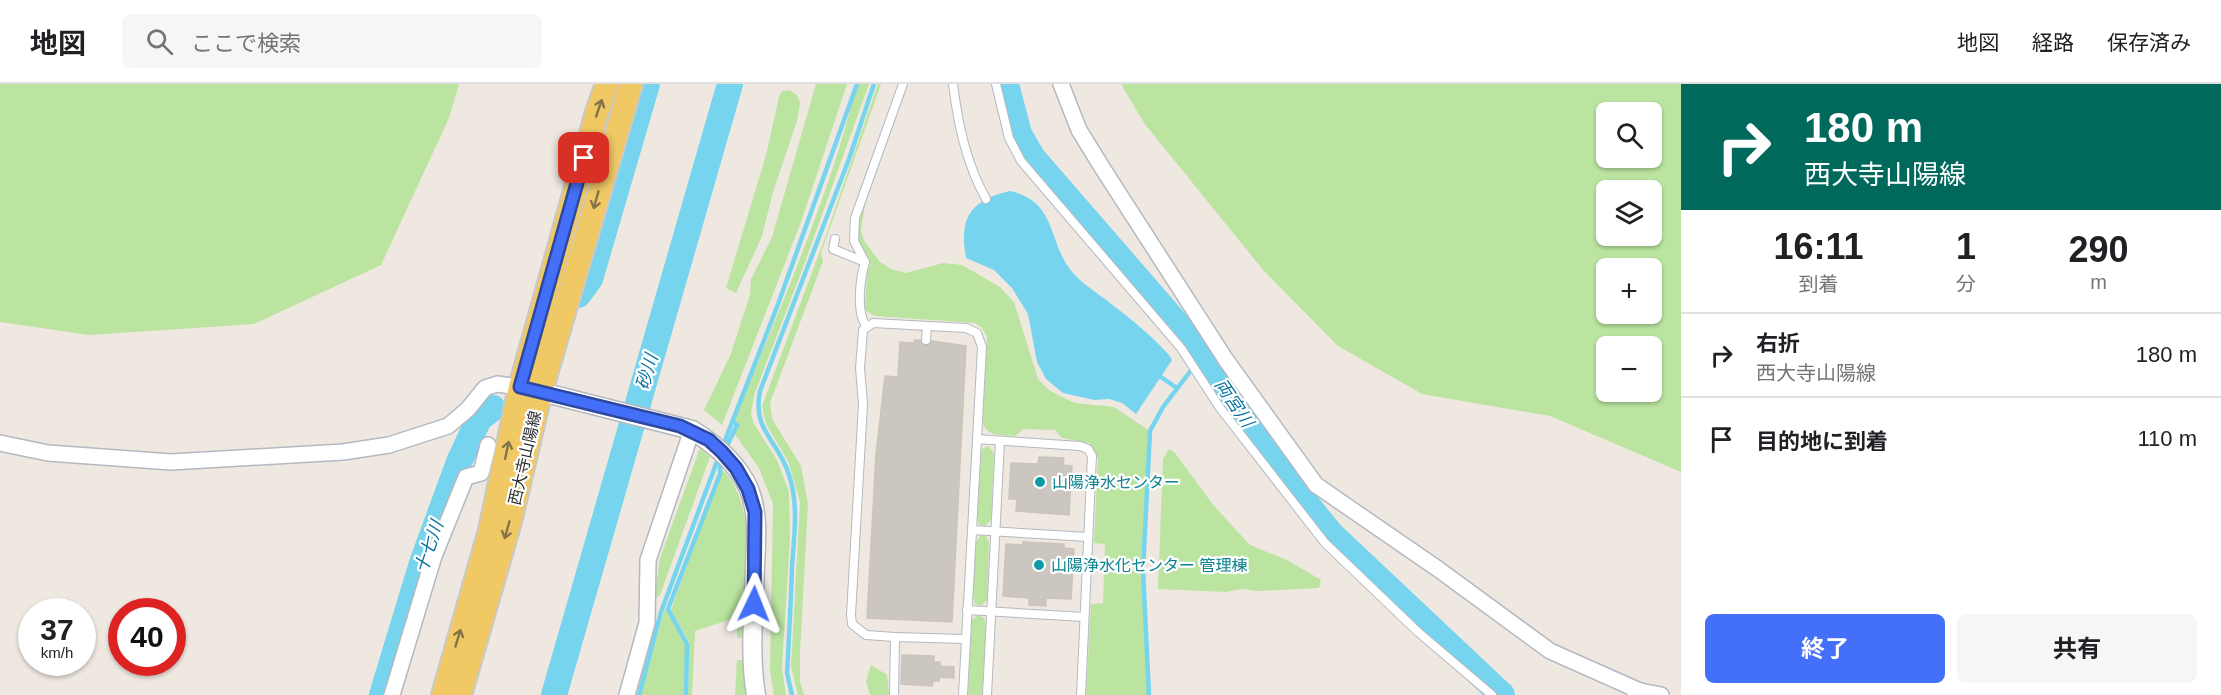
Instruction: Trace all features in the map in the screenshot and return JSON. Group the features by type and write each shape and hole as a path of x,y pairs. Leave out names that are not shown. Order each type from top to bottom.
{"main road":[{"name":"西大寺山陽線","path":"460,695 510,522 531,389 607,84"},
{"name":"西大寺山陽線","path":"443,695 531,389 631,84"}],"street":[{"path":"1061,84 1079,130 1103,169 1226,360 1316,485 1438,569 1550,651 1637,693 1661,695"},
{"path":"0,444 48,453 171,462 344,452 389,445 448,426 468,409 485,388 497,384 531,389 686,428 709,440 736,468 748,489 755,512 753,652 756,695"},
{"path":"627,695 647,623 648,560 686,428"},
{"path":"392,695 434,556 465,477 481,473 488,445"}],"lane":[{"path":"866,326 861,318 862,271 865,262 854,241 855,218 903,84"},
{"path":"953,84 958,122 968,160 986,199"},
{"path":"996,84 1009,138 1021,161 1181,348 1220,408 1303,518 1325,543 1418,632 1492,695"},
{"path":"835,239 833,249 865,262"},
{"path":"963,695 964,639 982,339 972,329 873,323 863,330 860,368 863,404 852,624 866,634 964,639"},
{"path":"926,340 927,326"},
{"path":"977,439 1088,449 1094,463 1088,537 1081,695"},
{"path":"987,695 1000,441"},
{"path":"972,530 1088,537"},
{"path":"967,610 1084,617"},
{"path":"894,695 895,637"}],"green space":[{"path":"0,84 459,84 449,118 381,265 254,324 89,335 0,322"},
{"path":"816,84 847,84 801,222 722,425 704,410 730,356 750,295 751,279 772,237"},
{"path":"857,84 869,84 804,265 754,395 751,414 754,424 777,460 789,492 790,538 782,668 786,695 774,695 770,671 773,504 759,468 734,433 739,424 735,419 818,212 846,127"},
{"path":"878,84 881,84 821,253 823,261 770,403 772,419 801,466 808,504 800,653 800,682 804,695 798,695 791,666 800,502 788,461 766,424 762,406 826,235"},
{"path":"1121,84 1681,84 1681,472 1550,416 1422,394 1338,346 1264,271 1144,123"},
{"path":"789,90 797,95 800,103 797,121 773,192 762,236 736,293 726,288 766,155 779,97 782,91"},
{"path":"865,205 861,230 864,241 880,262 891,269 906,273 943,263 962,265 1000,287 1014,302 1038,379 1050,391 1075,403 1114,407 1148,430 1141,570 1149,695 1086,695 1091,604 1103,603 1105,544 1094,543 1098,459 1090,443 1062,438 1055,430 1023,429 1015,436 991,433 985,428 983,423 987,337 982,328 975,323 875,316 865,310 867,270 871,264 862,249 858,236 858,223 862,206"},
{"path":"988,446 994,453 991,520 985,526 979,525 977,516 981,454 982,449"},
{"path":"700,448 710,457 660,595 654,600 660,558"},
{"path":"1169,449 1175,453 1214,506 1250,545 1287,560 1321,580 1319,588 1258,591 1242,589 1226,592 1158,589 1163,459"},
{"path":"722,469 734,485 742,505 746,526 748,573 744,638 737,638 738,617 695,631 692,695 688,695 689,642 671,610"},
{"path":"981,535 986,536 989,542 987,600 981,606 975,604 973,596 976,542"},
{"path":"665,608 668,609 687,646 685,695 640,695"},
{"path":"978,615 984,618 986,626 982,695 968,695 972,620"},
{"path":"737,660 743,660 746,695 735,695"},
{"path":"871,665 887,675 889,695 870,695 866,681"}],"water":[{"path":"1010,191 1026,197 1045,214 1066,263 1074,274 1141,328 1172,360 1136,414 1122,403 1109,399 1094,400 1063,393 1046,379 1037,362 1028,314 1012,288 994,270 966,258 964,232 970,213 985,200"}],"building":[{"path":"915,340 920,340 925,346 932,341 966,346 952,622 867,618 876,454 885,376 898,377 900,342 914,343"},
{"name":"山陽浄水センター","path":"1039,457 1064,458 1063,465 1072,466 1069,515 1016,511 1017,499 1009,499 1011,463 1038,464"},
{"name":"山陽浄水化センター 管理棟","path":"1023,542 1064,544 1064,548 1074,549 1071,599 1046,598 1046,606 1029,605 1029,598 1003,596 1006,544 1023,545"},
{"path":"902,655 934,656 934,662 940,662 940,666 954,667 954,678 939,677 939,681 933,681 932,686 901,684"}],"waterway":[{"name":"十七川","path":"578,295 590,279 647,84"},
{"name":"砂川","path":"554,695 730,84"},
{"path":"722,448 777,307 857,84"},
{"path":"792,695 787,673 795,532 794,497 789,475 779,452 763,426 758,405 760,391 849,159 874,84"},
{"name":"両宮川","path":"1006,84 1019,134 1033,158 1191,340 1284,476 1331,534 1502,695"},
{"path":"1149,695 1143,570 1150,431 1163,407 1202,356"},
{"path":"1161,377 1177,388"},
{"name":"十七川","path":"382,695 422,563 459,462 479,419 493,408"},
{"path":"725,450 737,425 733,421"},
{"path":"639,695 661,612 719,456"},
{"path":"686,695 687,644 668,609 720,474 720,460"}],"place":[{"name":"山陽浄水センター","path":"1040,482"},
{"name":"山陽浄水化センター 管理棟","path":"1039,565"}],"route":[{"path":"584,158 520,387 680,426 709,440 722,452 736,468 748,489 755,512 754,604"}]}
